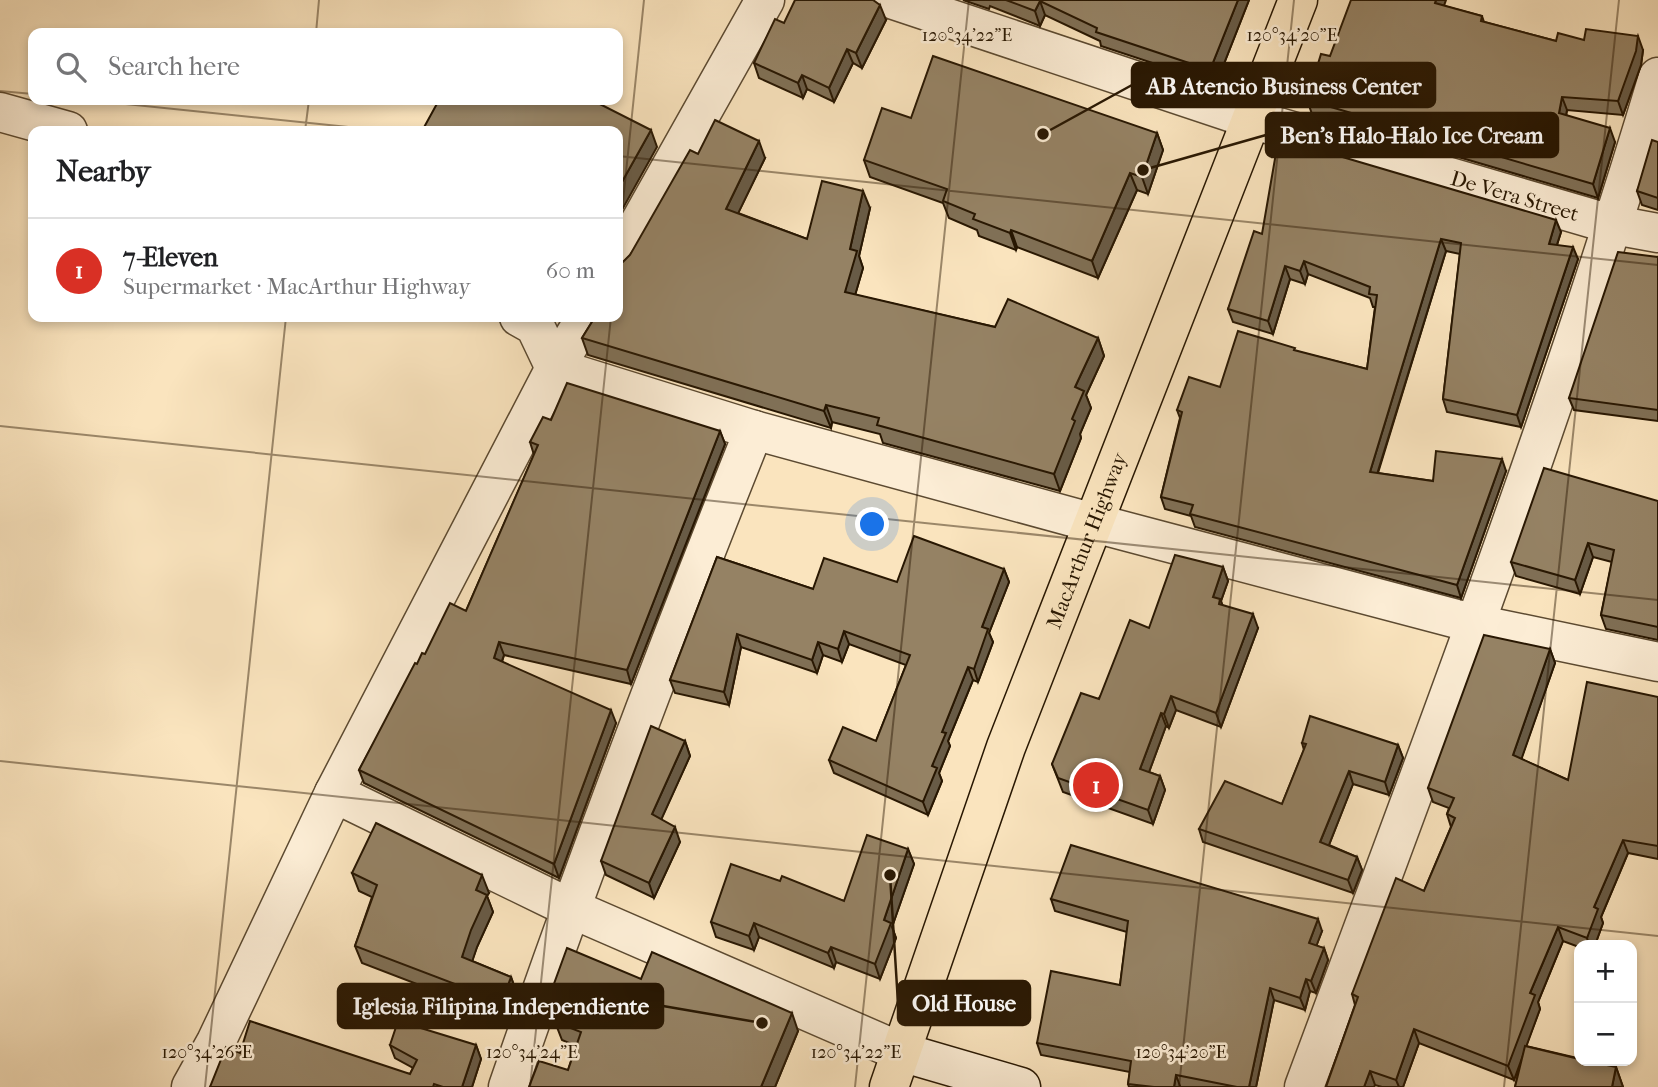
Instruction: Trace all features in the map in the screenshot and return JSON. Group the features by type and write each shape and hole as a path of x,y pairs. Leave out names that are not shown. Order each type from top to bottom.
{"highway":[{"name":"MacArthur Highway","path":"889,1087 1006,747 1298,0"}],"street":[{"path":"623,252 765,0"},
{"name":"De Vera Street","path":"894,0 1251,119 1614,225 1658,233"},
{"path":"1304,1087 1476,624 1614,225 1658,77"},
{"path":"0,112 50,126"},
{"path":"528,322 535,326 555,368 754,430 1476,624 1658,662"},
{"path":"191,1087 216,1042 334,793 555,368 583,322"},
{"path":"508,1087 570,908 695,576 754,430"},
{"path":"334,793 570,908 901,1052 1021,1087"}],"building":[{"path":"795,0 873,0 880,5 856,53 847,49 829,88 802,75 798,83 754,63 775,19 784,23"},
{"path":"1006,0 1238,0 1210,70 1096,32 1097,28 1040,1 1035,11"},
{"path":"1351,0 1436,0 1435,3 1482,16 1481,21 1556,41 1558,33 1584,40 1586,29 1638,36 1636,51 1618,101 1562,97 1559,113 1610,128 1593,184 1307,100 1321,54 1330,56"},
{"path":"933,56 1157,133 1142,177 1130,173 1092,261 1011,230 1010,233 973,219 975,214 943,201 947,189 864,160 882,108 911,118"},
{"path":"436,105 602,105 651,130 623,180 623,126 425,126"},
{"path":"715,120 759,141 726,209 807,239 822,181 863,191 850,249 857,251 845,292 995,327 1008,299 1098,338 1075,387 1084,391 1054,474 877,425 879,418 826,405 824,411 582,338 592,322 623,322 623,262 630,255 690,150 698,154"},
{"path":"1652,140 1658,142 1658,198 1637,191"},
{"path":"1295,143 1556,220 1549,244 1573,247 1517,415 1443,399 1461,243 1441,239 1370,472 1433,481 1436,451 1502,459 1457,585 1190,514 1193,505 1161,497 1182,412 1177,410 1189,377 1220,387 1238,331 1295,348 1294,350 1367,369 1377,295 1369,294 1370,287 1304,261 1300,271 1285,266 1268,321 1228,309 1254,231 1262,234 1277,147 1293,149"},
{"path":"1618,252 1658,257 1658,410 1569,398"},
{"path":"567,383 720,431 627,670 499,642 494,658 611,710 554,864 359,770 415,663 417,664 422,653 425,654 450,603 466,611 538,445 530,442 543,417 551,420"},
{"path":"1544,468 1658,501 1658,627 1601,615 1614,550 1588,543 1575,580 1511,562"},
{"path":"914,536 1004,569 982,627 988,629 974,669 968,667 942,732 946,733 932,766 937,768 923,802 829,760 843,727 876,741 910,655 844,631 838,649 818,642 812,660 737,634 724,692 670,680 717,557 813,589 824,558 897,582"},
{"path":"1175,555 1223,567 1213,597 1220,599 1219,604 1253,614 1216,713 1171,696 1164,714 1161,713 1140,769 1160,776 1148,810 1058,778 1052,764 1081,693 1099,699 1130,620 1149,628"},
{"path":"1484,635 1550,649 1513,755 1568,780 1587,682 1658,697 1658,846 1623,840 1594,907 1598,909 1587,938 1558,927 1530,993 1535,995 1508,1066 1414,1029 1396,1080 1370,1071 1364,1087 1326,1087 1358,997 1352,994 1396,878 1424,891 1455,818 1447,814 1454,798 1428,788"},
{"path":"1310,716 1398,745 1385,782 1349,771 1320,842 1357,857 1348,880 1199,829 1225,781 1282,804 1306,744 1302,743"},
{"path":"651,726 685,741 652,814 675,827 649,883 601,861"},
{"path":"376,823 482,875 476,890 487,895 462,957 511,977 502,1002 355,946 377,885 352,873"},
{"path":"867,835 908,849 884,920 891,923 875,964 831,947 828,953 754,923 749,936 711,922 731,864 780,881 782,876 844,901"},
{"path":"1071,845 1318,919 1309,943 1324,948 1311,981 1306,979 1300,998 1270,988 1249,1087 1176,1075 1174,1087 1128,1084 1131,1061 1037,1043 1051,971 1120,985 1128,921 1051,899"},
{"path":"567,948 641,979 652,952 792,1013 761,1087 529,1087 539,1061 568,1070 581,1032 555,1022 565,998 551,992"},
{"path":"250,1021 410,1074 417,1060 390,1045 398,1021 476,1045 462,1087 434,1084 433,1087 210,1087 226,1047 240,1053"},
{"path":"1525,1046 1574,1058 1574,1066 1616,1067 1612,1087 1515,1087"}],"place":[{"name":"AB Atencio Business Center","path":"1043,134"},
{"name":"Ben's Halo-Halo Ice Cream","path":"1143,170"},
{"name":"7-Eleven","path":"1096,785"},
{"name":"Old House","path":"890,875"},
{"name":"Iglesia Filipina Independiente","path":"762,1023"}]}
